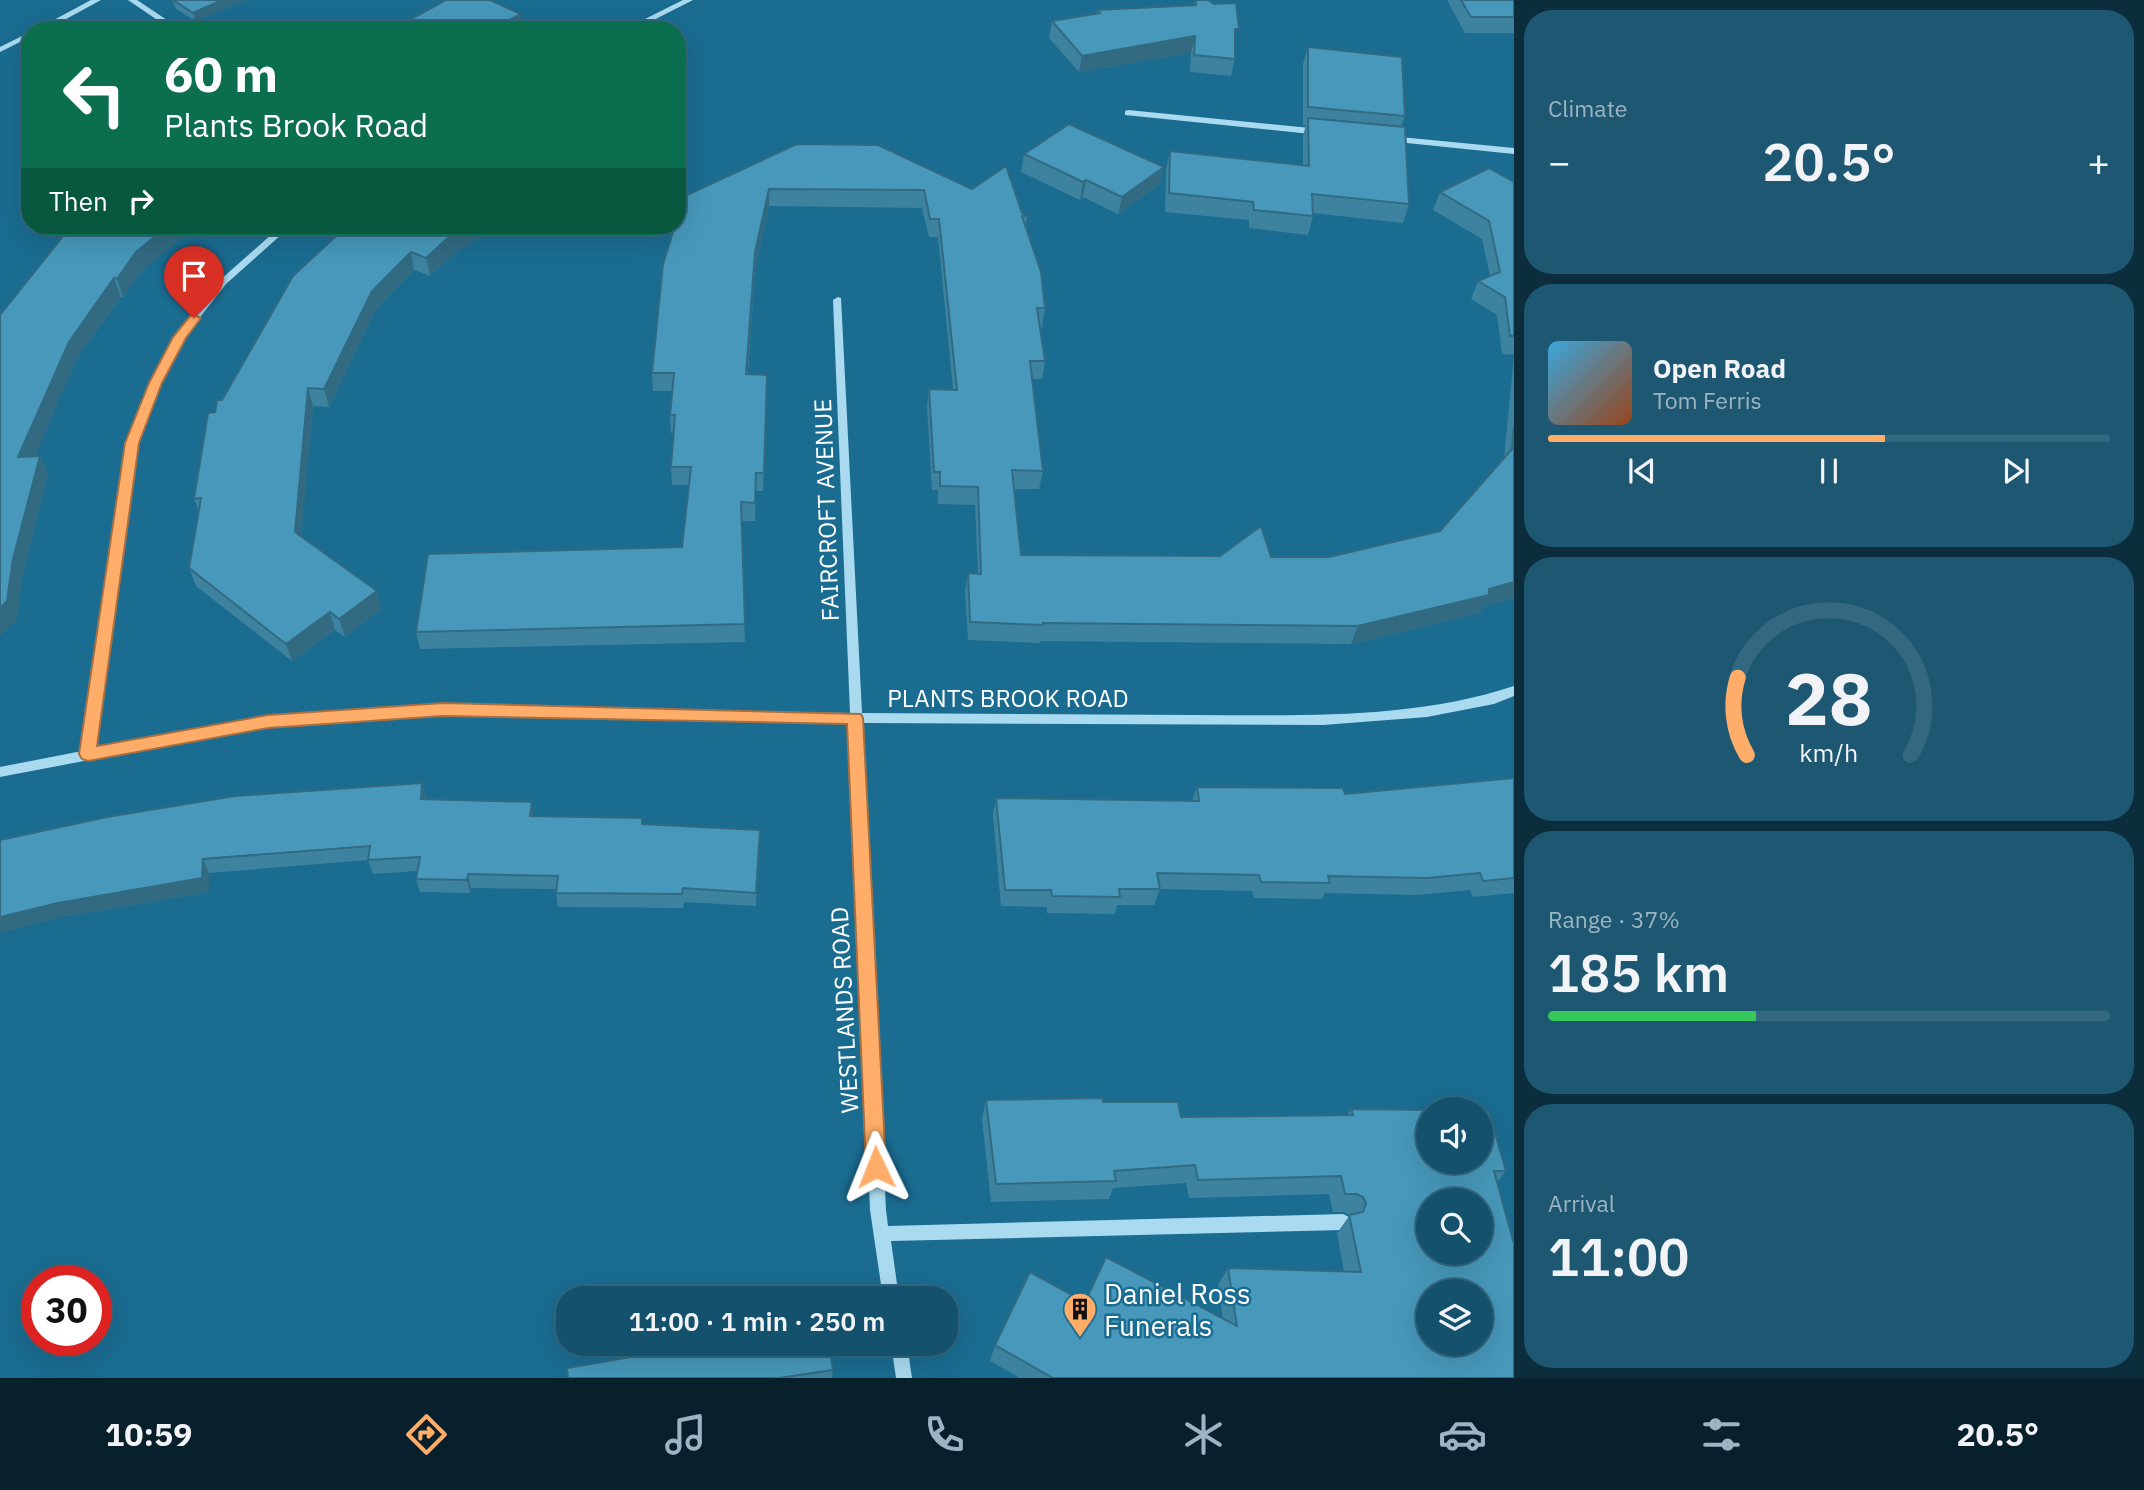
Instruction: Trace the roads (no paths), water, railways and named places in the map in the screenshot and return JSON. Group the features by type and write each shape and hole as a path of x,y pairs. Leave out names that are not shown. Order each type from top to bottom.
{"street":[{"path":"56,21 97,0"},
{"path":"132,0 164,21"},
{"path":"646,21 689,0"},
{"path":"0,50 21,39"},
{"path":"1128,113 1335,134"},
{"path":"1376,138 1514,151"},
{"path":"88,754 132,443 155,383 180,337 223,282 276,235"},
{"name":"FAIRCROFT AVENUE","path":"838,300 855,718"},
{"name":"PLANTS BROOK ROAD","path":"0,772 268,721 443,709 855,718 1323,720 1427,712 1494,699 1514,691"},
{"name":"WESTLANDS ROAD","path":"855,718 878,1210 889,1286"},
{"path":"881,1234 1343,1222"},
{"path":"900,1356 904,1378"}],"place":[{"name":"Daniel Ross Funerals","path":"1080,1339"}]}
